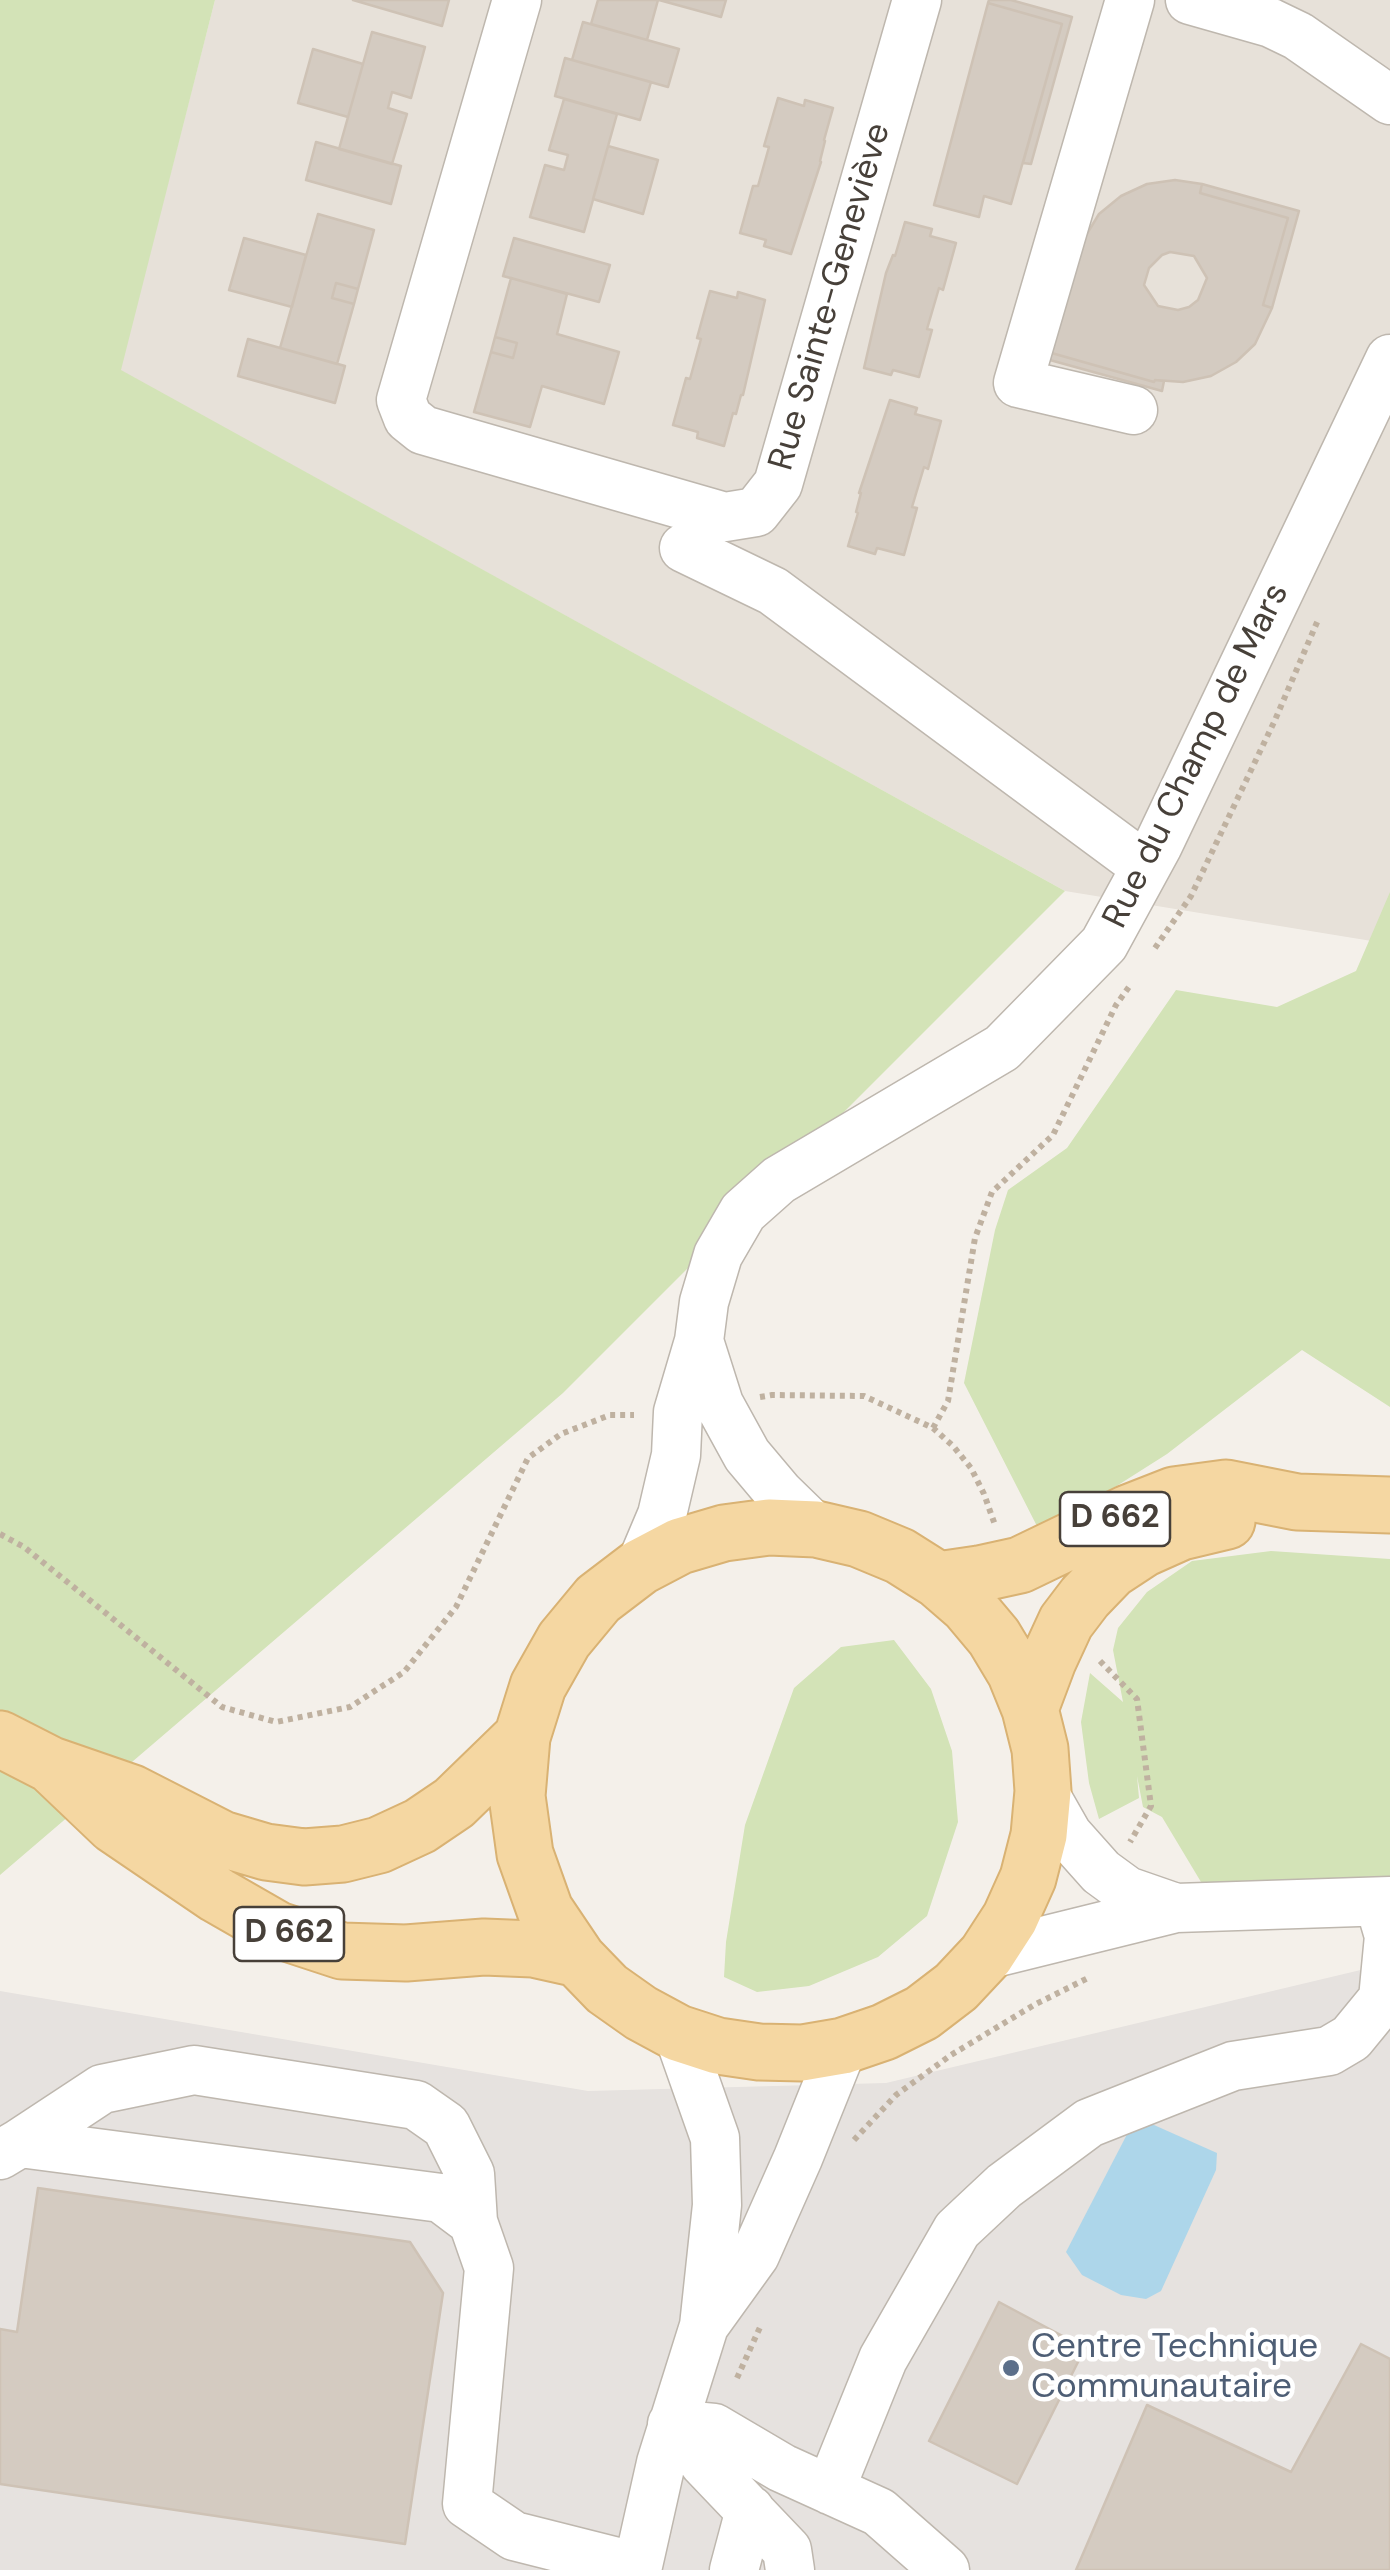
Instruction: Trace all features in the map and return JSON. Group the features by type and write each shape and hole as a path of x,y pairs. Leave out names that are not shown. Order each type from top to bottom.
{"main road":[{"name":"D 662","path":"938,1580 1020,1565 1174,1495 1226,1488 1297,1502 1390,1505"},
{"name":"D 662","path":"1030,1710 1066,1622 1111,1570 1181,1532 1297,1502"},
{"path":"770,1527 816,1529 859,1539 900,1556 938,1580 968,1606 994,1637 1015,1672 1040,1749 1043,1790 1039,1835 1028,1878 1010,1918 986,1955 922,2013 843,2046 802,2053 718,2046 678,2033 607,1988 578,1959 545,1910 525,1854 516,1796 522,1736 538,1686 564,1640 598,1599 640,1567 680,1546 724,1532 770,1527"},
{"name":"D 662","path":"0,1739 51,1765 132,1793 222,1839 304,1858 379,1845 420,1826 454,1803 522,1736"},
{"name":"D 662","path":"51,1765 114,1824 218,1895 278,1930 342,1951 406,1953 484,1947 534,1949 578,1959"}],"street":[{"name":"Rue Sainte-Geneviève","path":"517,0 402,400 408,418 423,430 725,516 756,512 778,484 918,0"},
{"path":"1130,0 1018,383 1132,410"},
{"path":"1190,0 1271,22 1298,36 1390,100"},
{"name":"Rue du Champ de Mars","path":"640,1567 662,1515 676,1454 699,1408 699,1341 704,1302 718,1254 743,1212 779,1180 1002,1048 1104,944 1146,867 1387,373"},
{"path":"684,548 773,591 1146,867"},
{"name":"Rue du Champ de Mars","path":"699,1408 816,1529"},
{"path":"830,2490 883,2359 957,2230 1004,2186 1089,2123 1233,2066 1329,2052 1351,2038 1382,1999 1387,1919 1176,1908 1127,1891 1101,1872 1068,1835 1043,1790"},
{"path":"986,1955 1176,1908"},
{"path":"10,2149 102,2089 194,2070 416,2105 446,2126 470,2174 473,2222 489,2268 467,2504 514,2536 637,2568 672,2424 704,2326 718,2205 715,2138 678,2033"},
{"path":"704,2326 754,2255 843,2046"},
{"path":"10,2149 440,2198 473,2222"},
{"path":"672,2424 714,2428 782,2468 879,2512 945,2570"},
{"path":"672,2424 769,2546 734,2570"}],"path":[{"path":"0,1534 24,1546 222,1708 276,1722 350,1707 404,1672 456,1607 528,1458 561,1434 610,1416 651,1415 772,1395 864,1396 933,1428"}],"shaded area":[{"path":"215,0 1390,0 1390,944 1065,891 120,370"},
{"path":"1390,1963 1390,2570 0,2570 0,1991 588,2091 886,2083"}],"green space":[{"path":"0,0 215,0 121,370 1065,891 563,1393 0,1875"},
{"path":"1390,892 1390,1407 1302,1350 1167,1454 1041,1534 964,1383 995,1230 1008,1190 1067,1148 1176,990 1277,1007 1356,971"},
{"path":"1271,1551 1390,1559 1390,1889 1245,1892 1201,1882 1162,1817 1143,1807 1137,1776 1139,1798 1099,1819 1089,1783 1081,1722 1090,1673 1123,1702 1113,1650 1118,1628 1147,1592 1192,1561"},
{"path":"894,1640 931,1689 952,1751 958,1822 927,1916 878,1957 809,1986 757,1992 724,1977 726,1942 745,1825 794,1688 841,1647"}],"water":[{"path":"1136,2117 1217,2153 1216,2170 1161,2291 1146,2299 1121,2295 1082,2275 1066,2252"}],"building":[{"path":"353,0 449,0 442,26"},
{"path":"598,0 658,0 647,40 591,24"},
{"path":"659,0 726,0 721,17"},
{"path":"1011,0 1072,17 1031,164 1023,163 1062,24 988,3"},
{"path":"988,3 1062,24 1011,204 984,196 979,217 934,205"},
{"path":"583,22 679,49 668,87 572,60"},
{"path":"372,32 425,47 411,98 392,92 388,108 407,114 392,164 339,149"},
{"path":"313,49 363,64 348,117 298,103"},
{"path":"565,58 651,82 640,120 555,96"},
{"path":"778,98 804,106 805,100 833,108 821,162 791,254 764,246 766,240 740,233 769,147 764,146"},
{"path":"564,99 617,114 584,232 530,217 545,165 564,170 568,155 549,150"},
{"path":"316,142 401,166 391,204 306,180"},
{"path":"608,146 658,160 643,214 593,199"},
{"path":"1175,180 1202,184 1200,193 1288,218 1263,305 1272,308 1255,344 1236,362 1211,376 1183,382 1154,382 1048,352 1085,237 1099,214 1121,196 1147,184","holes":["1170,252 1194,256 1207,278 1198,300 1178,310 1158,306 1144,285 1149,268"]},
{"path":"1202,184 1299,211 1272,308 1263,305 1288,218 1200,193"},
{"path":"318,214 374,230 358,289 336,283 332,298 354,304 337,364 280,348"},
{"path":"905,222 932,229 930,236 956,243 927,329 932,330 919,377 864,368 886,273"},
{"path":"244,238 306,255 292,307 229,290"},
{"path":"514,238 610,265 599,302 503,276"},
{"path":"511,278 567,294 557,334 619,352 604,404 542,386 530,427 474,412 491,352 513,358 517,343 495,337"},
{"path":"336,283 358,289 354,304 332,298"},
{"path":"710,291 737,298 738,292 765,300 743,395 736,414 733,413 724,446 697,438 698,432 673,425 686,378 690,379"},
{"path":"495,337 517,343 513,358 491,352"},
{"path":"248,339 345,366 335,403 238,376"},
{"path":"1048,352 1154,382 1164,381 1162,391 1039,357"},
{"path":"890,400 917,408 915,414 941,421 928,469 924,467 912,507 917,508 904,555 877,548 875,554 848,546 858,513 859,493"},
{"path":"38,2188 410,2242 443,2293 405,2544 0,2484 0,2329 17,2332"},
{"path":"999,2302 1085,2348 1017,2484 929,2441"},
{"path":"1361,2344 1390,2359 1390,2570 1076,2570 1147,2405 1291,2472"}],"place":[{"name":"Centre Technique Communautaire","path":"1011,2368"}]}
